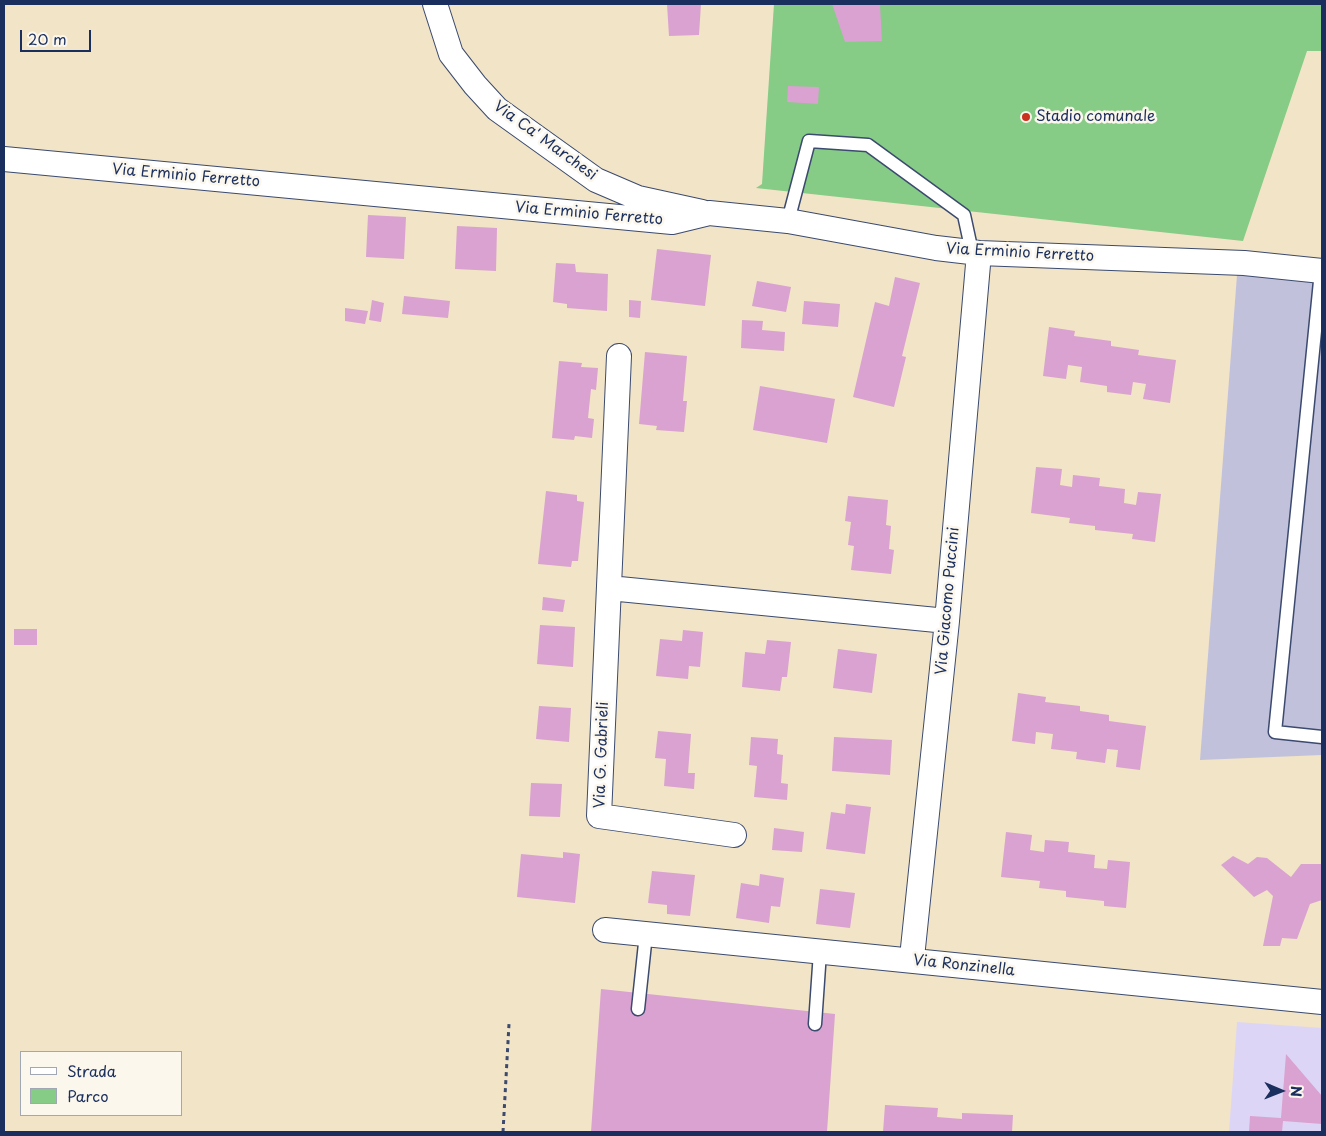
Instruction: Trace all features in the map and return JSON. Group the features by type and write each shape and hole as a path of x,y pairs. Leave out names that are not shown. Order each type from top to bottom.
{"street":[{"name":"Via Ca' Marchesi","path":"435,4 451,54 475,86 497,110 596,180 638,198 709,213"},
{"name":"Via Erminio Ferretto","path":"4,159 672,222 709,213 788,221 936,248 975,252 1244,263 1321,271"},
{"name":"Via Giacomo Puccini","path":"914,948 946,621 975,252"},
{"name":"Via G. Gabrieli","path":"619,356 599,816 734,835"},
{"path":"609,588 946,621"},
{"name":"Via Ronzinella","path":"605,930 1322,1002"}],"lane":[{"path":"788,221 809,140 868,145 964,215 975,252"},
{"path":"1321,271 1275,732 1322,737"},
{"path":"638,1009 646,934"},
{"path":"815,1024 820,952"}],"path":[{"path":"503,1132 509,1024"}],"shaded area":[{"path":"1237,275 1322,283 1322,755 1200,760"},
{"path":"1237,1022 1322,1028 1322,1132 1229,1132"}],"green space":[{"name":"Stadio comunale","path":"774,4 1322,4 1322,51 1307,51 1243,241 756,188 762,184"}],"building":[{"path":"667,4 701,4 699,35 669,36"},
{"path":"832,4 880,4 882,41 845,42"},
{"path":"788,86 819,87 818,104 787,102"},
{"path":"368,215 406,217 404,259 366,257"},
{"path":"457,226 497,228 496,271 455,269"},
{"path":"657,249 711,255 705,306 651,300"},
{"path":"556,263 575,264 576,272 608,274 607,311 567,308 567,304 553,302"},
{"path":"895,277 920,283 902,356 906,357 894,407 853,397 875,302 889,306"},
{"path":"757,281 791,287 786,312 752,306"},
{"path":"404,296 450,301 448,318 402,314"},
{"path":"372,300 384,303 381,322 369,320"},
{"path":"629,300 641,301 640,318 629,317"},
{"path":"804,301 840,304 838,327 802,324"},
{"path":"345,308 368,311 365,324 345,321"},
{"path":"742,320 763,321 762,330 785,332 784,351 741,348"},
{"path":"1049,327 1075,331 1074,336 1111,341 1111,346 1139,350 1138,355 1176,360 1170,403 1143,399 1146,384 1133,382 1131,395 1107,392 1107,386 1080,382 1082,367 1068,365 1066,379 1043,376"},
{"path":"645,352 687,356 683,401 687,401 684,432 656,430 657,426 639,424"},
{"path":"559,361 582,363 581,367 598,368 596,390 591,389 588,418 594,419 592,438 575,436 574,440 552,438"},
{"path":"760,386 835,399 827,443 753,430"},
{"path":"1036,467 1062,469 1060,485 1072,487 1073,475 1100,478 1099,486 1125,489 1124,503 1136,505 1138,492 1161,494 1155,542 1132,539 1133,534 1095,530 1095,526 1069,523 1070,518 1031,513"},
{"path":"546,491 577,495 577,501 584,502 578,561 572,561 571,567 538,564"},
{"path":"848,496 888,500 886,525 891,526 889,549 894,550 891,574 851,570 854,546 848,545 851,522 845,521"},
{"path":"543,597 565,600 563,612 542,610"},
{"path":"540,625 575,627 573,667 537,664"},
{"path":"14,629 37,629 37,645 14,645"},
{"path":"683,630 703,632 700,667 689,666 688,679 656,676 660,639 682,641"},
{"path":"767,640 791,642 787,677 782,677 780,691 742,687 745,652 765,654"},
{"path":"838,649 877,654 872,693 833,688"},
{"path":"1018,693 1046,697 1045,702 1080,706 1080,711 1109,715 1109,721 1146,726 1140,770 1116,767 1118,750 1107,749 1105,763 1076,759 1077,752 1051,749 1053,734 1036,732 1035,744 1012,741"},
{"path":"539,706 571,708 569,742 536,739"},
{"path":"658,731 691,734 688,773 695,773 694,789 664,786 666,759 655,758"},
{"path":"751,737 778,739 777,754 783,755 781,783 788,784 787,800 754,797 757,766 749,765"},
{"path":"834,737 892,740 890,775 832,771"},
{"path":"531,783 562,784 560,817 529,816"},
{"path":"846,804 871,807 865,854 826,849 831,812 845,814"},
{"path":"774,828 804,832 802,852 772,850"},
{"path":"1006,832 1032,835 1030,850 1044,852 1045,840 1069,842 1068,852 1095,855 1094,868 1107,869 1108,860 1130,862 1126,908 1104,906 1104,901 1066,897 1066,891 1039,888 1040,881 1001,877"},
{"path":"563,852 580,854 575,903 517,897 521,854 563,858"},
{"path":"1233,856 1248,864 1257,857 1267,858 1291,877 1301,864 1322,864 1322,900 1310,904 1297,939 1282,938 1280,946 1263,946 1273,896 1267,890 1254,897 1221,865"},
{"path":"652,871 695,875 690,916 667,914 667,905 648,903"},
{"path":"760,874 784,878 780,907 771,906 769,923 736,918 741,883 759,886"},
{"path":"820,889 855,893 850,928 816,924"},
{"path":"601,989 835,1014 827,1132 591,1132"},
{"path":"1286,1054 1322,1096 1322,1124 1283,1121 1282,1132 1249,1132 1250,1116 1281,1118"},
{"path":"885,1105 938,1108 937,1117 962,1119 962,1113 1013,1115 1012,1132 883,1132"}],"place":[{"name":"Stadio comunale","path":"1026,117"}]}
